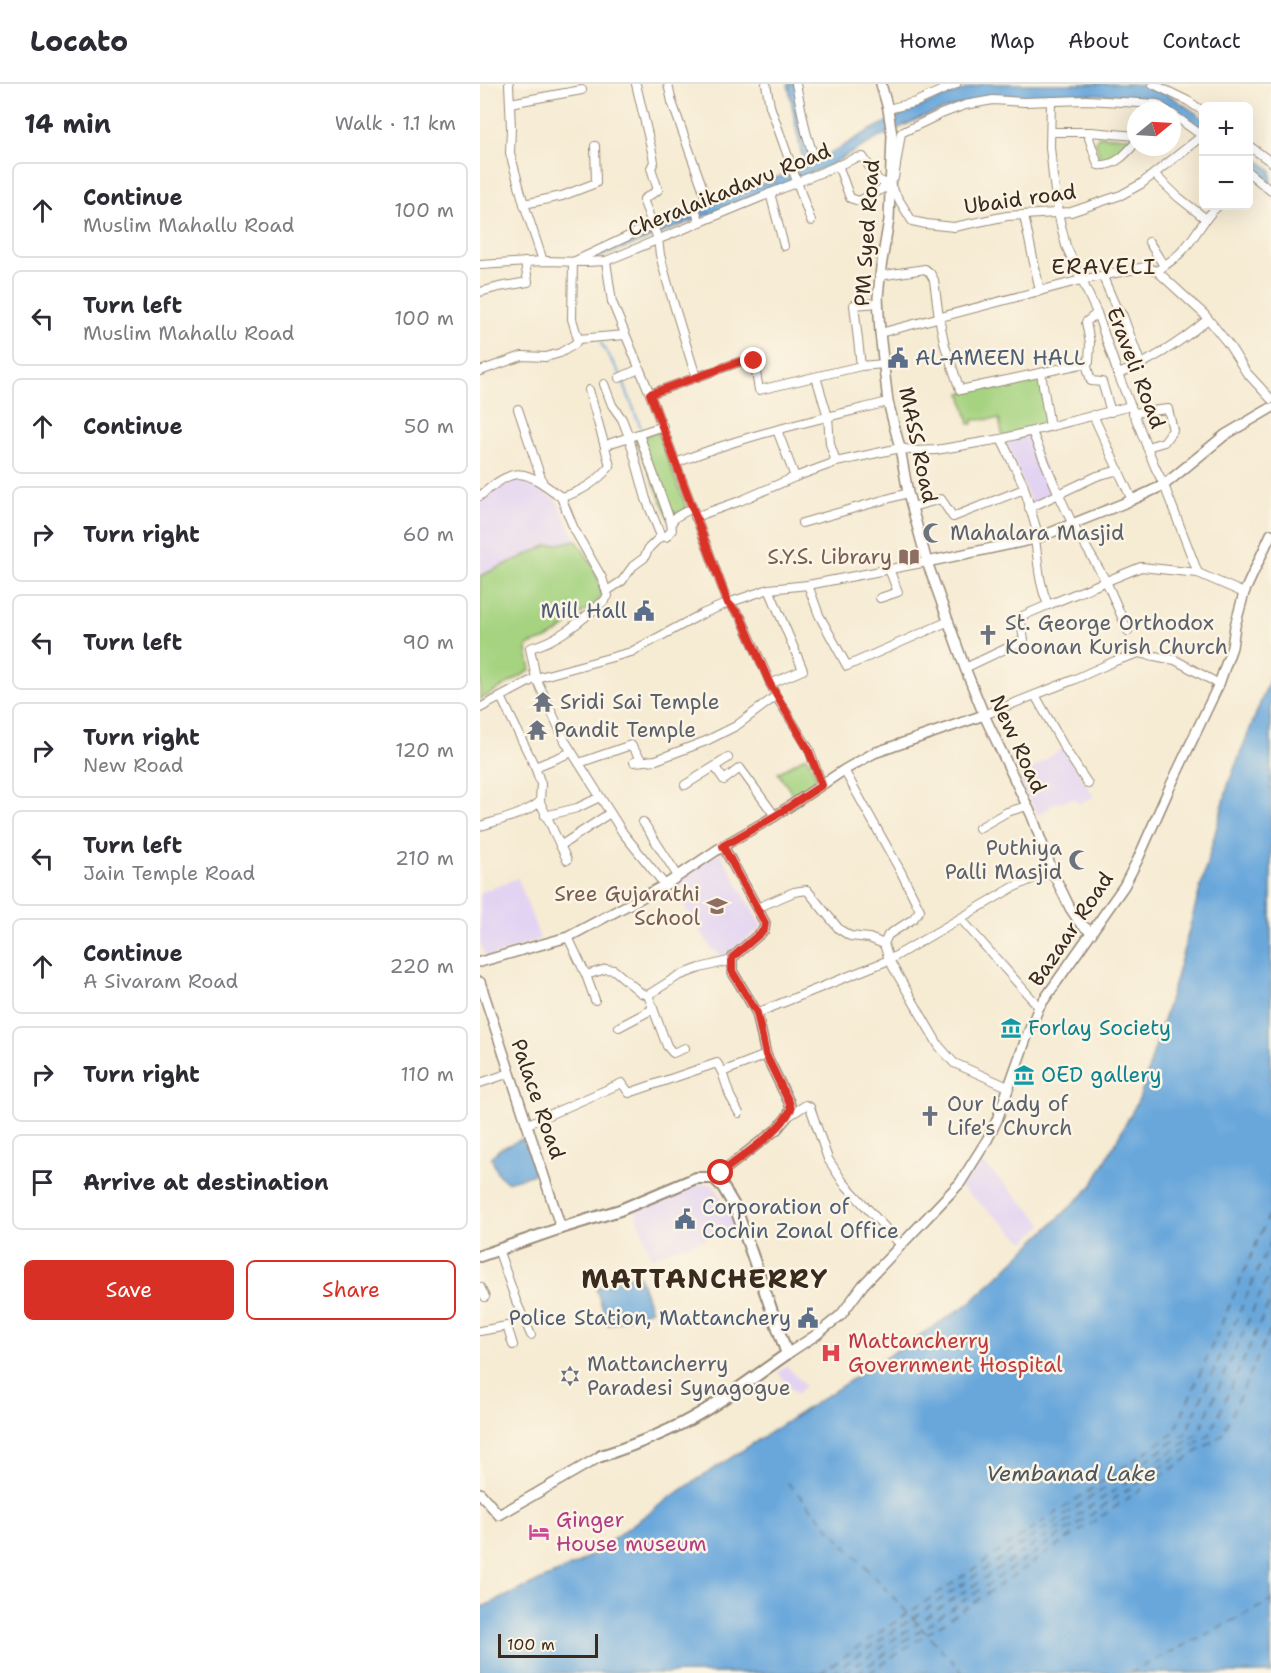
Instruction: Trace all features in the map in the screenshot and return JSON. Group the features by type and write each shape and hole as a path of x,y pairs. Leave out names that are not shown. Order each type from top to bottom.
{"main road":[{"path":"480,1256 620,1210 696,1178 714,1178 723,1187 739,1218 787,1354 699,1415 645,1440 601,1456"}],"street":[{"path":"509,84 510,153 543,261"},
{"path":"636,84 653,156 654,162 651,168 658,190 644,199 696,377"},
{"path":"668,84 672,102 703,189 705,201 694,207 700,222"},
{"path":"766,84 770,106 811,221"},
{"path":"796,84 813,155"},
{"name":"PM Syed Road","path":"880,84 892,135 889,220 879,276 880,333"},
{"path":"888,113 956,84"},
{"path":"1153,84 1188,101 1199,109"},
{"path":"510,103 582,90"},
{"path":"838,165 850,198 859,201 893,182 901,133 940,114 965,105 993,100 1127,102"},
{"name":"Eraveli Road","path":"1051,101 1050,147 1058,213 1066,246 1097,313 1118,374 1198,573"},
{"path":"1181,120 1199,133"},
{"path":"1051,132 1127,135"},
{"path":"1091,132 1089,138 1098,165 1122,158 1127,152"},
{"name":"Ubaid road","path":"890,184 912,221 926,224 954,226 1007,216 1071,212 1121,195 1141,184 1199,139"},
{"path":"524,204 562,196 596,183 595,146"},
{"path":"1253,149 1271,162"},
{"name":"Cheralaikadavu Road","path":"606,261 770,193 796,177 856,158 863,157 878,180 890,184"},
{"path":"1154,174 1206,219"},
{"path":"1253,178 1271,191"},
{"path":"770,193 784,246"},
{"path":"880,333 1081,280 1145,267 1160,268 1173,260 1188,245 1214,210"},
{"path":"1024,216 1040,291"},
{"path":"573,262 652,225"},
{"path":"1149,242 1160,268 1208,319 1229,345 1246,372 1271,399"},
{"path":"480,265 543,261 606,261 612,302 663,426 728,603 741,617 776,696 808,749 822,785"},
{"path":"480,292 528,282 525,262"},
{"path":"480,371 522,357 546,357 560,353 575,344 578,339 572,320 573,262"},
{"path":"879,276 926,269 930,273 934,280 945,346 960,390 1089,362 1090,343 1086,322 1097,313"},
{"path":"1103,277 1115,305 1123,316 1141,365"},
{"path":"861,366 855,305 878,303"},
{"path":"1118,374 1141,365 1194,331 1208,319"},
{"name":"MASS Road","path":"880,333 888,402 900,448 908,493 927,562"},
{"path":"578,339 625,335"},
{"path":"650,394 739,362 754,361 759,390 861,366 884,364"},
{"path":"1086,363 1091,381 1102,382 1112,412"},
{"path":"621,377 639,369"},
{"path":"1041,373 1050,427"},
{"path":"816,377 828,417 830,444 836,462"},
{"path":"604,384 629,437 646,499 661,536"},
{"path":"561,497 574,494 603,475 610,466 589,390"},
{"path":"676,463 706,451 777,430 888,402"},
{"path":"480,708 536,678 631,652 702,614 769,589 808,585 1037,539 1164,485 1226,435 1271,408"},
{"path":"518,409 543,484"},
{"path":"695,518 836,462 900,448 936,450 1001,439 1112,412 1132,409 1168,409 1173,430 1164,442 1147,447"},
{"path":"1093,416 1132,500"},
{"path":"605,447 663,426"},
{"path":"777,430 795,477"},
{"path":"1032,432 1073,525 1106,582 1128,631"},
{"path":"607,591 622,581 661,536 666,537 672,530 639,434"},
{"path":"1001,439 1024,489 1037,539 1037,567 1048,605"},
{"path":"1029,508 1098,476 1119,470"},
{"path":"480,496 511,474 522,474 543,484 561,497 574,529 602,578 608,596 604,601 547,643 530,648 536,678 565,741 579,764 623,833 665,885"},
{"path":"912,507 941,499 953,517 1024,489"},
{"path":"802,523 908,493"},
{"path":"671,523 676,517 692,508"},
{"name":"Bazaar Road","path":"787,1354 841,1315 863,1285 960,1183 987,1140 997,1120 1039,1007 1124,886 1219,684 1232,647 1244,593 1271,534"},
{"name":"New Road","path":"927,562 984,715 1027,806 1053,873 1070,909 1092,933"},
{"path":"965,668 1024,640 1020,616 1141,567 1198,573 1244,593"},
{"path":"880,598 898,592 889,569"},
{"path":"808,585 819,615 847,666 949,621"},
{"path":"769,589 803,670 770,684"},
{"path":"480,962 568,937 665,885 723,846 874,753 984,715 1115,661 1139,653 1175,660 1219,684"},
{"path":"1035,695 1066,752 1088,784"},
{"path":"579,764 631,745 638,762 656,760 706,741 736,726 776,696"},
{"path":"501,697 535,767 541,784 540,802 567,860"},
{"path":"535,767 572,752"},
{"path":"685,785 728,758"},
{"path":"715,767 724,780 740,768 775,816"},
{"path":"844,770 920,910 913,919 888,935 884,944 890,960 939,1046 954,1063 1008,1087"},
{"path":"545,816 578,808 600,797"},
{"path":"480,826 518,814 540,802"},
{"path":"979,828 1007,812 1027,806"},
{"path":"560,846 610,813"},
{"path":"643,822 678,876"},
{"path":"714,1178 777,1129 791,1109 766,1055 757,1013 732,971 733,957 764,930 765,923 723,846"},
{"path":"757,1013 890,960 1012,888 1053,873"},
{"path":"757,908 794,892 807,890 839,928 850,936 869,938 884,944"},
{"path":"961,919 1039,1007"},
{"path":"568,937 595,1000"},
{"path":"586,975 606,969 614,970 641,993 648,994 678,976 732,960"},
{"name":"Palace Road","path":"480,982 561,1228"},
{"path":"648,994 667,1046 673,1053 685,1048"},
{"path":"619,1027 653,1009"},
{"path":"722,1072 766,1055"},
{"path":"528,1124 622,1083 629,1093 717,1063 739,1113"},
{"path":"480,1083 510,1073"},
{"path":"787,1117 806,1105 810,1107 828,1159 843,1182 901,1245"},
{"path":"498,1250 531,1335"},
{"path":"480,1287 485,1297"},
{"path":"480,1331 507,1326 513,1345"},
{"path":"480,1493 499,1515 601,1456"}],"shaded area":[{"path":"1030,434 1057,494 1032,506 1006,441"},
{"path":"520,478 556,500 576,540 548,545 480,576 480,497 501,481"},
{"path":"1063,748 1094,797 1079,804 1074,798 1051,805 1038,815 1018,779"},
{"name":"Sree Gujarathi School","path":"720,852 762,927 723,957 712,949 670,885"},
{"path":"518,878 540,939 486,959 480,942 480,893"},
{"path":"981,1161 1044,1224 1025,1242 959,1186"},
{"name":"Corporation of Cochin Zonal Office","path":"696,1183 710,1184 717,1190 737,1228 651,1257 634,1207"},
{"path":"786,1365 805,1386 796,1394 778,1373"}],"green space":[{"path":"1099,136 1127,137 1127,149 1111,159 1101,161 1095,141"},
{"path":"1041,379 1047,426 1003,437 999,419 973,420 973,424 969,424 961,393 999,383"},
{"path":"657,431 687,509 668,517 636,440"},
{"path":"576,540 597,575 601,598 560,631 547,639 528,645 531,670 480,700 480,576 548,545"},
{"path":"806,756 815,772 816,781 796,799 778,773"}],"water":[{"path":"788,84 795,84 812,159 816,161 869,131 911,111 983,84 1132,84 1153,87 1179,102 1162,102 1145,97 1120,95 1073,94 1054,98 1011,96 988,98 959,105 920,118 828,166 603,257 596,256 598,251 624,239 806,165 801,152"},
{"path":"1181,103 1199,115 1199,130 1181,116"},
{"path":"1253,157 1271,170 1271,186 1253,171"},
{"name":"Vembanad Lake","path":"1271,676 1271,1673 480,1673 480,1608 579,1563 675,1494 970,1303 1092,1186 1140,1097 1176,978 1229,782"},
{"path":"522,1139 528,1139 538,1170 531,1175 507,1182 498,1174 491,1157 500,1149"},
{"path":"638,1273 651,1310 608,1325 596,1288"}],"waterway":[{"path":"601,343 620,374 641,428"}],"ferry route":[{"path":"820,1673 1174,1433 1271,1210"},
{"path":"832,1673 1186,1433 1271,1241"},
{"path":"844,1673 1198,1434 1271,1270"},
{"path":"857,1673 1210,1434 1271,1299"},
{"path":"869,1673 1222,1435 1271,1328"},
{"path":"788,1483 963,1673"},
{"path":"1130,1673 1271,1601"}],"place":[{"name":"AL-AMEEN HALL","path":"898,358"},
{"name":"Mahalara Masjid","path":"933,533"},
{"name":"S.Y.S. Library","path":"909,557"},
{"name":"Mill Hall","path":"644,611"},
{"name":"St. George Orthodox Koonan Kurish Church","path":"988,635"},
{"name":"Sridi Sai Temple","path":"543,702"},
{"name":"Pandit Temple","path":"537,730"},
{"name":"Puthiya Palli Masjid","path":"1079,860"},
{"name":"Sree Gujarathi School","path":"717,906"},
{"name":"Forlay Society","path":"1011,1028"},
{"name":"OED gallery","path":"1024,1075"},
{"name":"Our Lady of Life's Church","path":"930,1116"},
{"name":"Corporation of Cochin Zonal Office","path":"685,1219"},
{"name":"Police Station, Mattanchery","path":"808,1318"},
{"name":"Mattancherry Government Hospital","path":"831,1353"},
{"name":"Mattancherry Paradesi Synagogue","path":"570,1376"},
{"name":"Ginger House museum","path":"539,1532"}],"district":[{"name":"ERAVELI","path":"1104,266"},
{"name":"MATTANCHERRY","path":"705,1278"}],"route":[{"path":"721,1173 777,1129 791,1109 766,1055 757,1013 732,971 733,957 764,930 765,923 723,846 822,785 808,749 776,696 741,617 728,603 650,394 739,362 754,361"}]}
